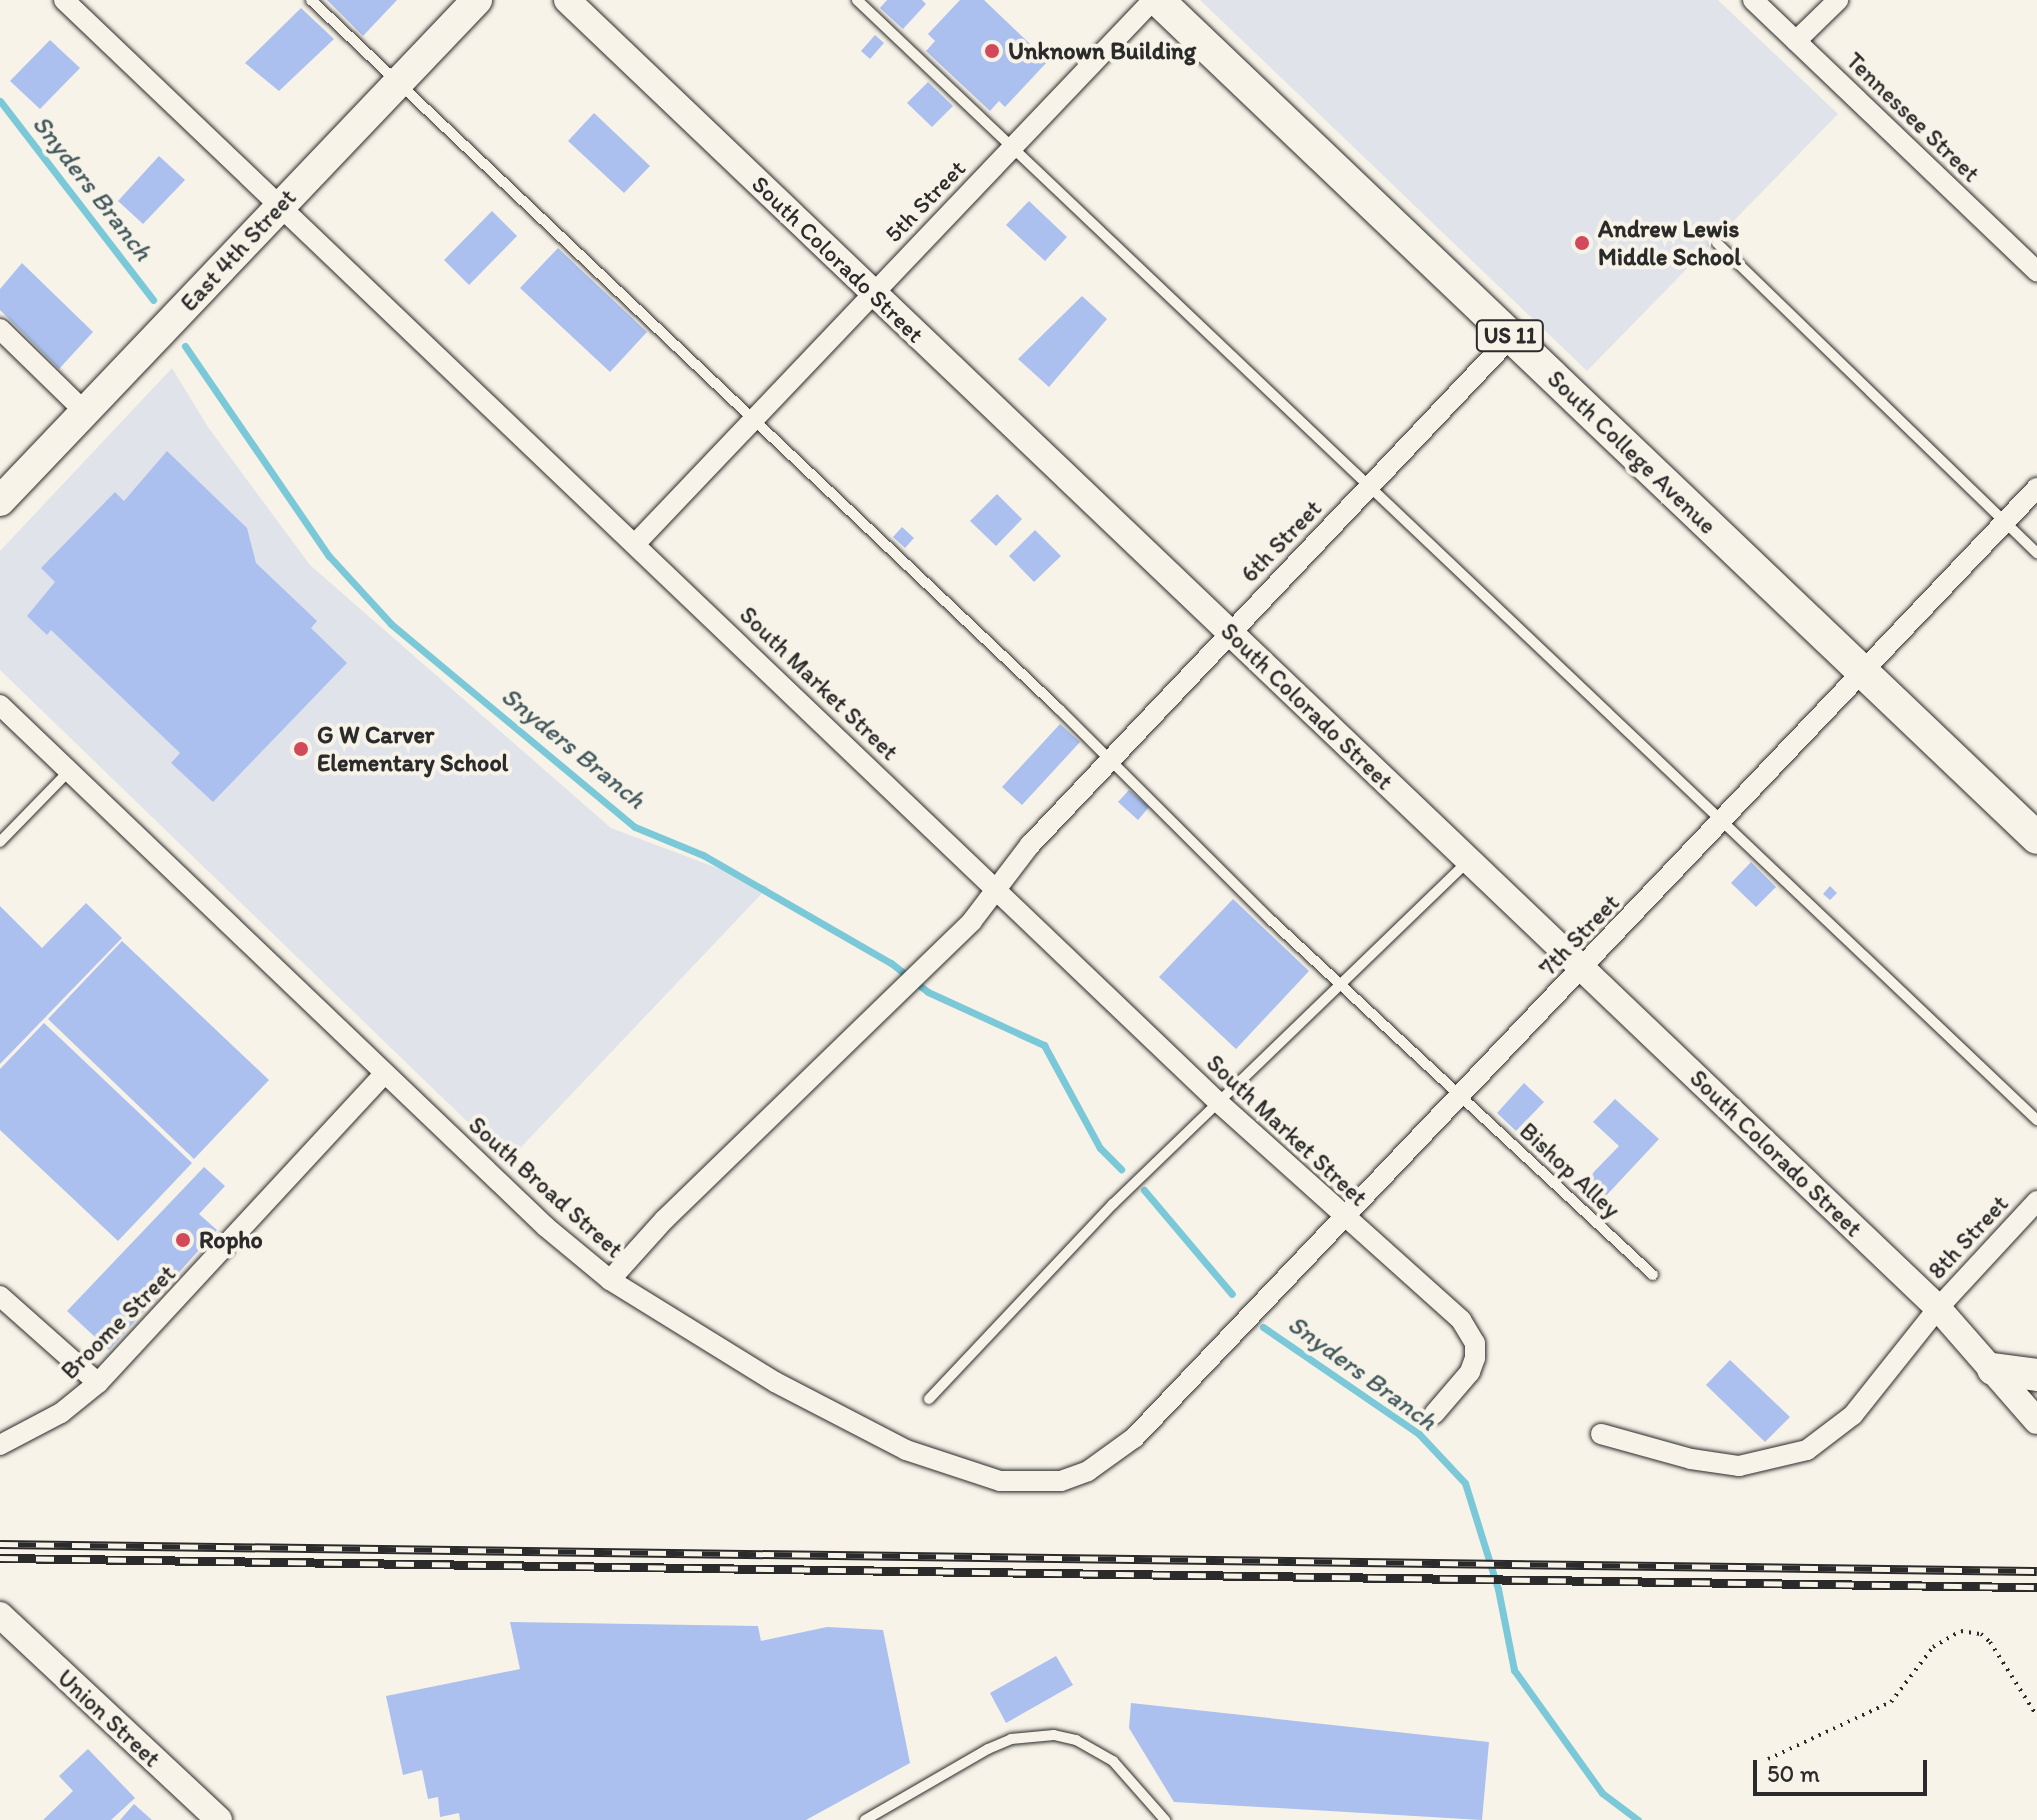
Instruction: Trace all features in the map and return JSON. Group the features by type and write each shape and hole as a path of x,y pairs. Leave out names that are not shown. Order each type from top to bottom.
{"main road":[{"name":"East 4th Street","path":"0,501 477,0"},
{"name":"South College Avenue","path":"1155,0 2037,838"},
{"path":"1993,1369 2037,1375"}],"street":[{"name":"South Market Street","path":"64,0 1217,1101 1341,1217 1469,1329 1475,1343 1470,1372 1434,1414"},
{"name":"South Colorado Street","path":"567,0 1938,1308 2037,1421"},
{"name":"5th Street","path":"636,543 1155,0"},
{"name":"Tennessee Street","path":"1753,0 2037,271"},
{"path":"1796,41 1838,0"},
{"path":"0,329 85,412"},
{"name":"6th Street","path":"610,1280 665,1219 998,893 1030,845 1511,337"},
{"name":"7th Street","path":"1154,1415 1341,1217 1583,969 2037,488"},
{"name":"South Broad Street","path":"0,705 546,1227 610,1280 775,1382 906,1450 967,1474 1000,1481 1061,1481 1112,1457 1154,1415"},
{"name":"Broome Street","path":"0,1445 61,1413 98,1383 385,1073"},
{"name":"8th Street","path":"1601,1434 1691,1459 1739,1466 1807,1450 1853,1415 1938,1308 2037,1201"},
{"path":"0,1296 98,1383"},
{"name":"Union Street","path":"0,1615 219,1820"}],"lane":[{"name":"Bishop Alley","path":"311,0 754,418 1340,983 1653,1275"},
{"path":"857,0 2037,1120"},
{"path":"1717,243 2037,553"},
{"path":"0,842 70,770"},
{"path":"929,1399 1217,1101 1469,859"},
{"path":"865,1820 988,1749 1011,1739 1054,1735 1076,1740 1113,1761 1165,1820"}],"path":[{"path":"1768,1759 1891,1702 1933,1647 1961,1631 1981,1634 1990,1642 2037,1716"}],"shaded area":[{"name":"Andrew Lewis Middle School","path":"1200,0 1718,0 1838,114 1587,371"},
{"name":"G W Carver Elementary School","path":"172,368 208,427 310,565 611,828 768,887 508,1161 0,670 0,551"}],"building":[{"path":"327,0 397,0 363,36"},
{"path":"887,0 922,0 926,4 903,29 880,8"},
{"name":"Unknown Building","path":"960,0 984,0 1048,61 1005,107 999,101 990,111 926,51 935,41 928,34"},
{"path":"301,8 334,39 279,91 245,63"},
{"path":"875,35 884,43 870,59 861,51"},
{"path":"50,40 80,68 40,109 10,81"},
{"path":"928,82 953,106 932,127 907,103"},
{"path":"594,113 650,166 624,193 568,141"},
{"path":"159,156 185,180 143,224 118,201"},
{"path":"1029,201 1067,237 1045,261 1006,225"},
{"path":"492,211 517,236 469,285 444,260"},
{"path":"558,248 647,332 610,372 520,288"},
{"path":"22,263 93,332 59,369 0,310 0,289"},
{"path":"1082,296 1107,319 1049,387 1018,359"},
{"path":"167,451 247,528 256,563 317,621 311,628 347,663 213,802 171,763 180,753 51,630 47,635 27,616 55,582 41,568 115,492 124,501"},
{"path":"997,494 1022,519 996,546 970,521"},
{"path":"902,527 914,538 905,548 893,537"},
{"path":"1035,530 1061,556 1034,582 1009,556"},
{"path":"1060,724 1080,742 1022,805 1002,787"},
{"path":"1129,790 1149,807 1138,820 1118,802"},
{"path":"1751,862 1776,887 1756,907 1731,883"},
{"path":"1830,886 1837,893 1830,900 1823,894"},
{"path":"1233,899 1309,971 1236,1049 1159,977"},
{"path":"86,903 122,938 0,1064 0,906 42,948"},
{"path":"122,941 269,1080 194,1159 48,1019"},
{"path":"44,1023 192,1163 118,1241 0,1130 0,1069"},
{"path":"1524,1083 1544,1102 1516,1131 1497,1113"},
{"path":"1615,1099 1659,1139 1604,1198 1585,1181 1619,1146 1593,1122"},
{"path":"204,1167 225,1186 199,1214 217,1230 109,1350 67,1311"},
{"path":"1730,1360 1790,1417 1765,1442 1706,1385"},
{"path":"510,1622 758,1626 761,1641 827,1627 883,1630 910,1763 806,1820 460,1820 459,1813 440,1817 438,1797 428,1799 422,1770 403,1775 386,1696 520,1669"},
{"path":"1056,1656 1073,1685 1006,1723 990,1693"},
{"path":"1131,1703 1489,1742 1482,1820 1174,1802 1129,1728"},
{"path":"88,1749 135,1798 111,1820 43,1820 73,1791 59,1776"},
{"path":"134,1804 152,1820 120,1820"}],"waterway":[{"name":"Snyders Branch","path":"0,101 153,300"},
{"name":"Snyders Branch","path":"185,346 329,556 391,624 635,827 703,855 891,963 928,992 1044,1045 1100,1148 1121,1169"},
{"name":"Snyders Branch","path":"1144,1190 1232,1294"},
{"name":"Snyders Branch","path":"1263,1327 1419,1434 1465,1483 1498,1589 1514,1670 1602,1793 1638,1820"}],"railway":[{"path":"0,1544 2037,1571"},
{"path":"0,1558 2037,1587"}],"place":[{"name":"Unknown Building","path":"992,51"},
{"name":"Andrew Lewis Middle School","path":"1582,243"},
{"name":"G W Carver Elementary School","path":"301,749"},
{"name":"Ropho","path":"183,1240"}]}
